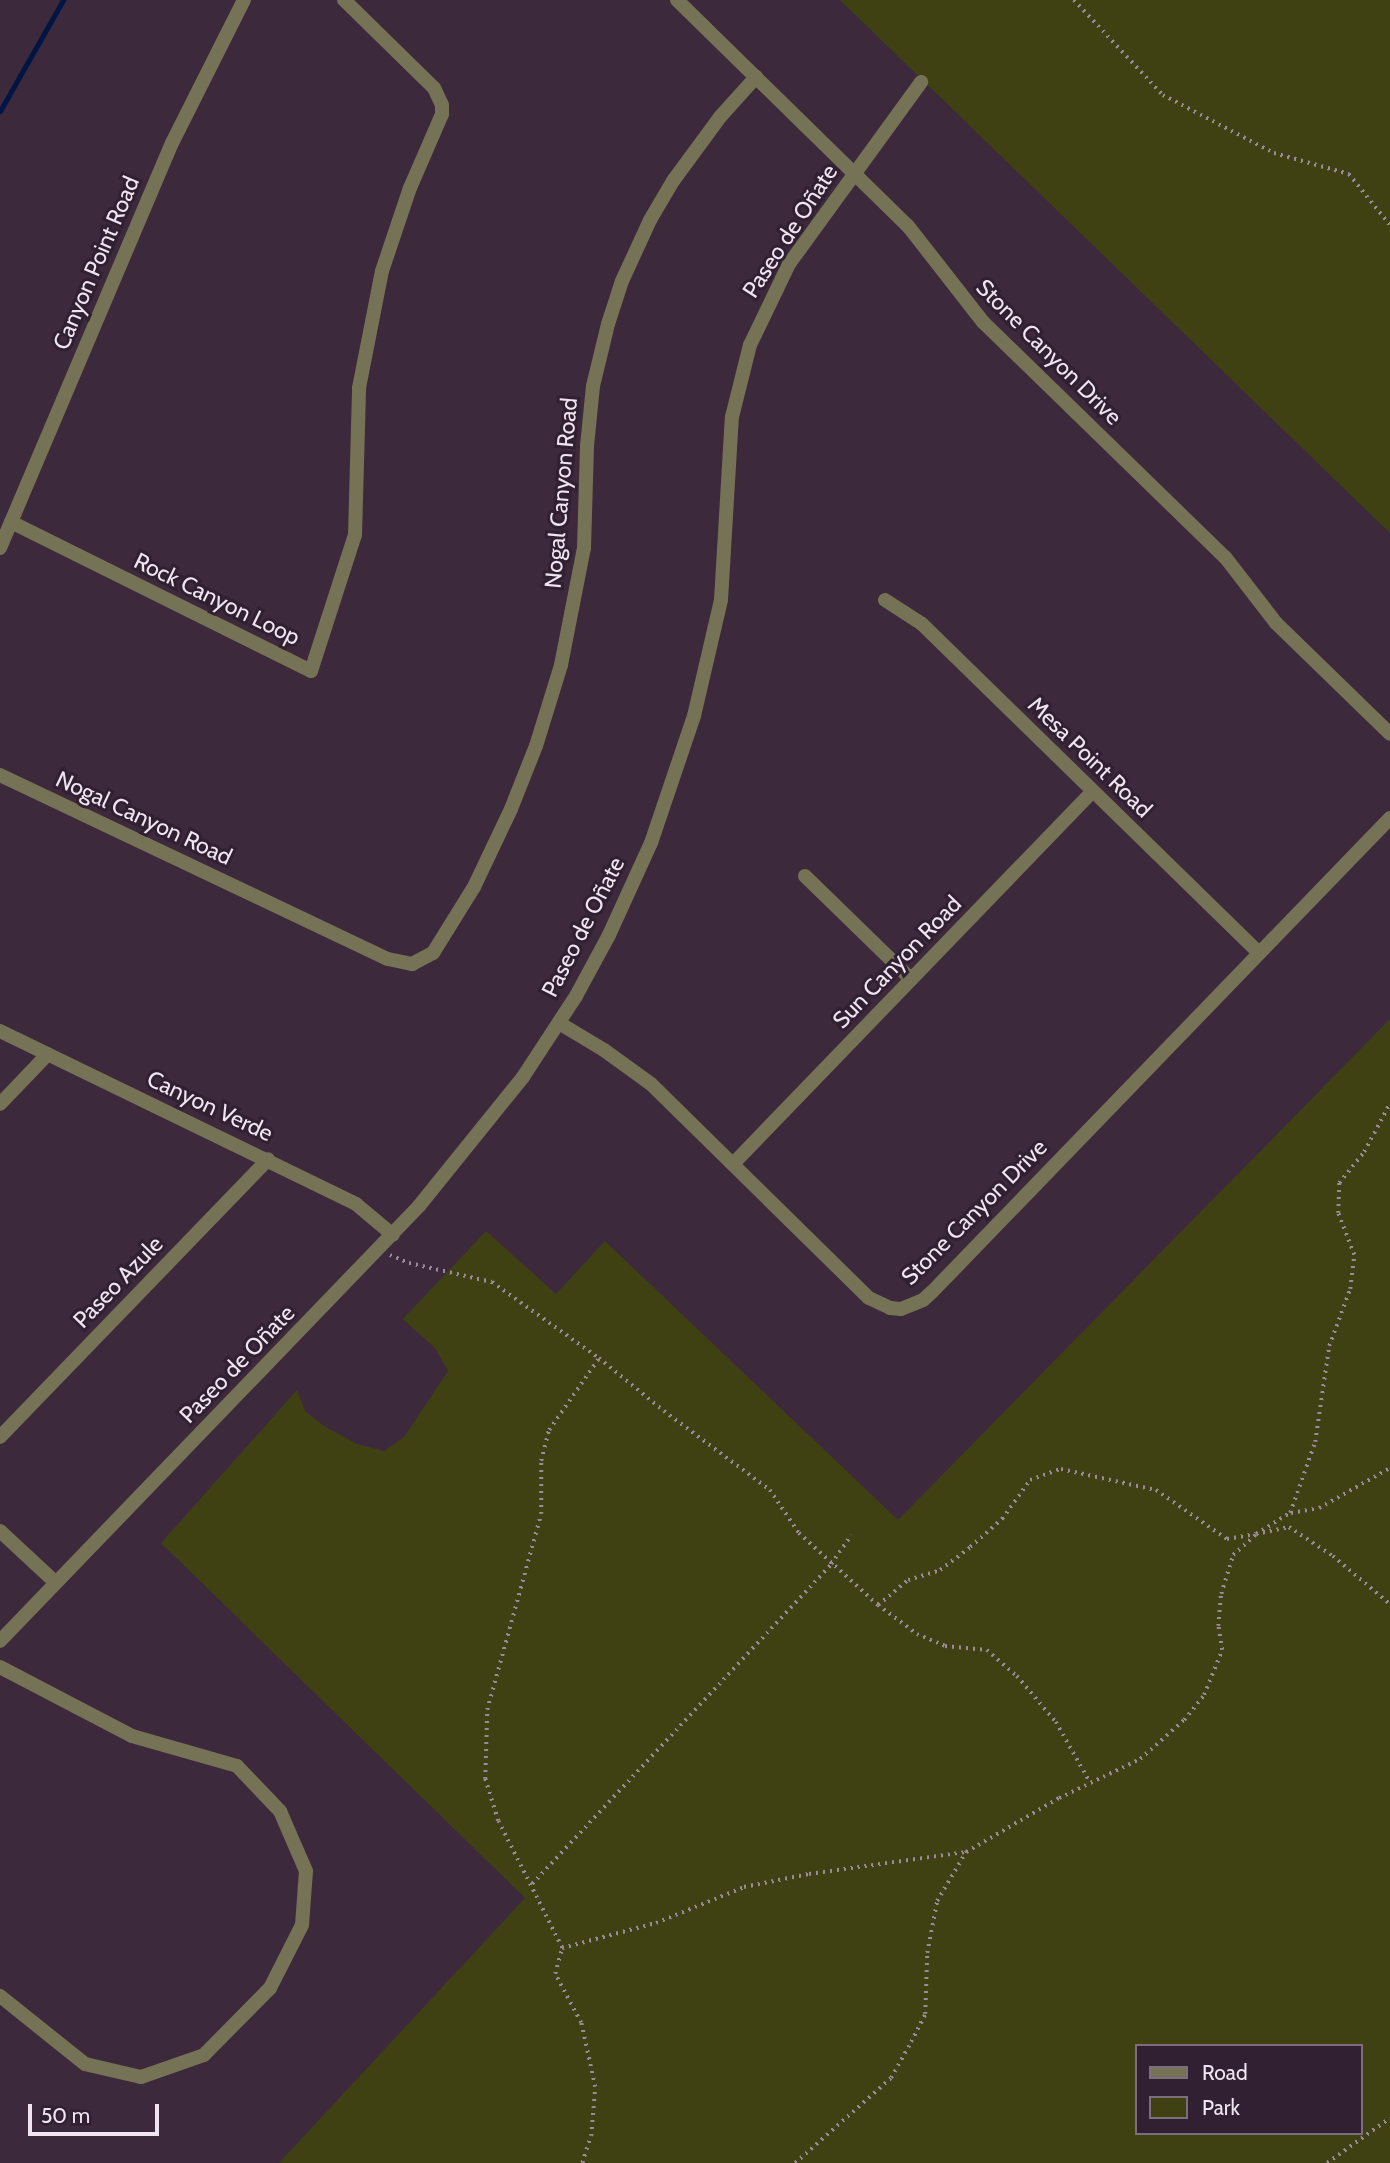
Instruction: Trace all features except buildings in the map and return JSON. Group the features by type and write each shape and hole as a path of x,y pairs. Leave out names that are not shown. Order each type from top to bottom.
{"street":[{"name":"Canyon Point Road","path":"0,548 172,143 244,0"},
{"name":"Rock Canyon Loop","path":"11,522 311,671 355,535 359,388 382,271 410,188 442,114 442,105 433,89 344,0"},
{"name":"Stone Canyon Drive","path":"677,0 917,235 983,322 1225,557 1276,623 1390,734"},
{"name":"Nogal Canyon Road","path":"0,775 388,960 412,964 433,953 459,913 499,836 536,746 558,675 584,548 591,396 602,344 622,281 650,220 673,181 720,117 756,77"},
{"name":"Paseo de Oñate","path":"0,1641 393,1235 484,1128 559,1023 592,967 639,872 663,813 694,716 721,600 732,417 750,345 789,264 921,82"},
{"name":"Mesa Point Road","path":"885,600 922,624 1259,953"},
{"name":"Sun Canyon Road","path":"733,1164 1093,791"},
{"name":"Stone Canyon Drive","path":"559,1023 637,1073 869,1298 890,1308 912,1306 932,1292 1390,818"},
{"path":"805,876 911,979"},
{"name":"Canyon Verde","path":"0,1031 356,1204 393,1235"},
{"path":"0,1104 48,1054"},
{"name":"Paseo Azule","path":"0,1437 268,1159"},
{"path":"0,1531 56,1583"},
{"path":"0,1667 132,1736 237,1766 280,1811 306,1871 302,1925 270,1988 204,2055 141,2077 85,2064 0,1996"}],"path":[{"path":"1074,0 1163,95 1274,153 1349,174 1390,225"},
{"path":"1290,1513 1315,1441 1329,1346 1350,1289 1354,1255 1338,1213 1339,1183 1364,1152 1390,1103"},
{"path":"378,1250 409,1263 492,1282 599,1358 664,1411 770,1490 799,1533 878,1605 917,1634 945,1646 987,1650 1017,1675 1055,1721 1090,1782"},
{"path":"582,2163 591,2136 595,2087 581,2023 555,1973 562,1948 498,1821 485,1779 487,1710 541,1514 541,1461 549,1430 599,1358"},
{"path":"562,1948 656,1923 744,1887 809,1874 966,1852 1090,1782 1140,1759 1184,1720 1204,1695 1222,1650 1218,1626 1221,1594 1233,1555 1256,1534 1290,1513 1319,1508 1390,1468"},
{"path":"878,1605 908,1580 940,1570 970,1547 1002,1519 1030,1480 1061,1469 1156,1490 1227,1539 1289,1527 1333,1556 1390,1604"},
{"path":"532,1884 831,1564 851,1535"},
{"path":"795,2163 891,2078 911,2042 925,2014 927,1953 937,1902 966,1852"},
{"path":"1326,2163 1390,2118"}],"green space":[{"path":"840,0 1390,0 1390,533"},
{"path":"1390,1019 1390,2163 279,2163 525,1898 161,1543 297,1390 305,1411 324,1426 357,1444 384,1451 404,1437 448,1371 435,1348 403,1319 486,1231 556,1294 605,1241 898,1520"}],"waterway":[{"path":"0,111 63,0"}]}
